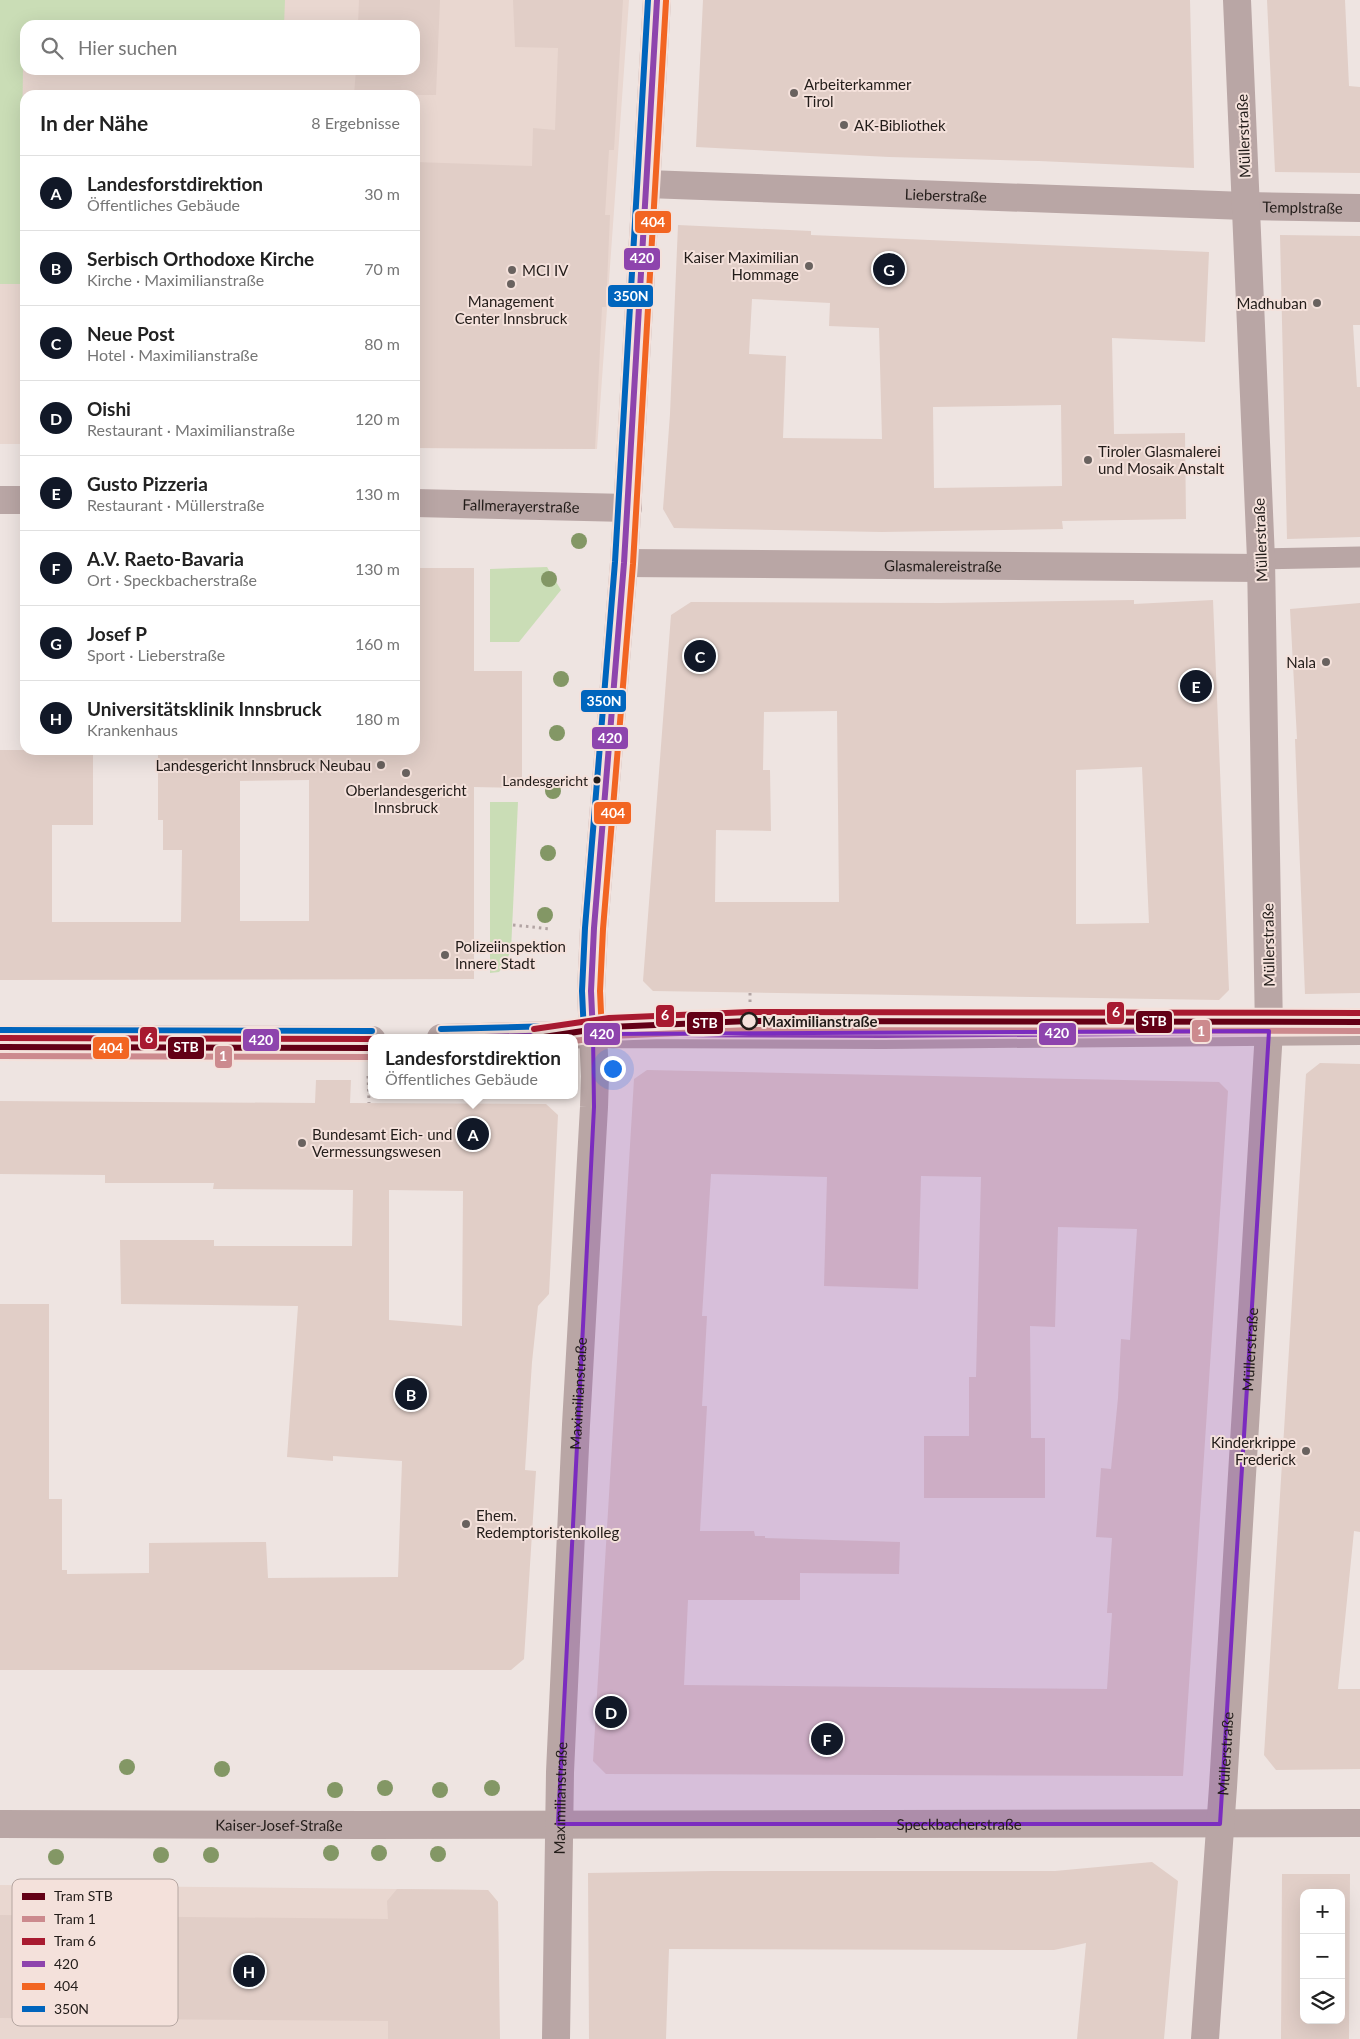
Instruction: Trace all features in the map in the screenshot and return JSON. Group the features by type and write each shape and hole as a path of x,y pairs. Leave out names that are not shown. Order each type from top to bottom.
{"street":[{"name":"Maximilianstraße","path":"556,2039 558,1824 576,1435 594,1114 595,1076 591,991 594,928 628,508 657,0"},
{"name":"Müllerstraße","path":"1205,2039 1269,1031 1261,564 1237,0"},
{"name":"Lieberstraße","path":"647,184 1245,206"},
{"name":"Templstraße","path":"1245,206 1360,208"},
{"path":"0,500 20,500"},
{"name":"Fallmerayerstraße","path":"420,503 628,508"},
{"name":"Glasmalereistraße","path":"624,563 1261,564"},
{"path":"578,1034 883,1035 1360,1031"},
{"path":"0,1039 368,1040"},
{"name":"Speckbacherstraße","path":"558,1824 1360,1823"},
{"name":"Kaiser-Josef-Straße","path":"0,1824 558,1824"}],"lane":[{"path":"1261,564 1360,557"}],"path":[{"path":"513,925 551,929"},
{"path":"368,1076 368,1103"}],"highlighted area":[{"path":"1269,1031 1220,1824 558,1824 594,1107 593,1034"}],"shaded area":[{"name":"MCI IV","path":"0,0 629,0 597,449 420,448 420,90 20,90 20,444 0,444"},
{"path":"0,1885 12,1885 12,2026 178,2026 178,1887 488,1890 498,1902 499,2039 0,2039"}],"green space":[{"path":"0,0 285,0 284,20 20,20 20,75 23,75 23,90 20,90 20,284 0,284"},
{"path":"547,567 561,590 519,642 490,642 490,569"},
{"path":"490,802 518,802 511,950 499,972 490,973"}],"building":[{"path":"359,0 440,0 436,95 420,95 420,90 354,90 356,75 420,75 420,20 358,20"},
{"name":"Management Center Innsbruck","path":"513,0 623,0 614,150 609,150 605,215 610,215 606,307 602,307 595,449 420,448 420,162 532,166 533,128 555,130 558,48 515,47"},
{"path":"703,0 1190,0 1194,168 889,157 696,147"},
{"path":"1267,0 1345,0 1349,86 1360,87 1360,173 1275,172"},
{"path":"678,225 811,231 811,235 1209,252 1205,342 1112,338 1114,434 1185,433 1186,519 1062,521 1063,529 882,532 674,528 663,509 670,414","holes":["752,299 830,303 829,326 879,328 882,439 783,438 786,356 749,354","1061,405 1062,486 934,488 933,407"]},
{"path":"1280,235 1360,236 1360,325 1353,325 1357,387 1360,387 1360,537 1287,539"},
{"path":"420,568 474,568 474,671 522,671 522,788 474,787 474,979 0,980 0,750 20,750 20,755 93,755 93,825 52,825 52,922 181,922 182,850 163,850 163,820 158,820 158,755 420,755","holes":["309,780 309,921 240,921 240,781"]},
{"path":"1134,600 1134,604 1213,600 1229,990 1219,1000 653,991 643,981 671,615 691,602 940,603","holes":["837,711 839,902 715,902 716,830 771,831 770,770 763,770 764,712","1142,767 1149,923 1076,924 1076,770"]},
{"path":"1360,603 1360,993 1305,994 1295,739 1297,739 1290,609"},
{"path":"1320,1063 1360,1064 1360,1532 1354,1531 1338,1689 1360,1689 1360,1769 1276,1770 1264,1755 1306,1074"},
{"path":"647,1070 1219,1082 1228,1091 1183,1776 606,1774 593,1761 634,1079","holes":["711,1174 827,1177 824,1286 918,1289 921,1176 981,1177 976,1377 969,1377 969,1436 924,1436 924,1498 1045,1498 1045,1438 1031,1438 1030,1326 1055,1327 1058,1227 1137,1229 1130,1340 1121,1339 1118,1398 1111,1469 1101,1468 1096,1537 1112,1538 1107,1613 1112,1613 1107,1689 684,1685 688,1600 800,1600 800,1573 899,1574 900,1542 765,1538 765,1536 755,1536 754,1531 700,1531 707,1406 702,1406 707,1316 702,1316"]},
{"path":"316,1080 351,1080 350,1103 546,1104 558,1115 549,1294 538,1306 532,1362 525,1470 536,1471 524,1659 511,1670 0,1670 0,1304 49,1304 49,1499 62,1499 62,1570 67,1570 67,1574 149,1573 149,1543 266,1542 268,1578 398,1577 402,1461 333,1456 333,1461 287,1457 298,1306 121,1304 120,1240 214,1240 214,1246 352,1246 353,1190 213,1189 214,1183 105,1183 105,1175 0,1174 0,1101 315,1103","holes":["389,1190 463,1191 462,1326 389,1320"]},
{"path":"1152,1862 1178,1881 1164,2039 1077,2039 1086,1943 1054,1950 669,1949 666,2039 589,2039 588,1873 1055,1871"},
{"path":"1282,1874 1350,1874 1349,2039 1281,2039"},
{"path":"397,1889 488,1890 498,1902 500,2039 388,2039 388,2021 178,2019 178,1917 388,1919 387,1901"},
{"path":"0,1915 12,1915 12,2018 0,2018"}],"tram line":[{"name":"6","path":"534,1029 609,1018 749,1012 1360,1013"},
{"name":"STB","path":"563,1034 609,1027 749,1021 1360,1022"},
{"name":"1","path":"578,1040 610,1036 749,1030 1360,1031"},
{"name":"6","path":"0,1038 368,1039"},
{"name":"STB","path":"0,1047 368,1048"},
{"name":"1","path":"0,1056 368,1057"}],"transit line":[{"name":"350N","path":"584,1034 582,991 585,928 615,562 648,0"},
{"name":"420","path":"593,1034 591,991 594,928 624,563 657,0"},
{"name":"404","path":"602,1034 600,991 603,929 633,564 666,1"},
{"name":"350N","path":"441,1029 593,1025"},
{"name":"350N","path":"0,1030 372,1031"},
{"name":"420","path":"578,1034 883,1035 1360,1031"},
{"name":"420","path":"0,1039 368,1040"},
{"name":"404","path":"0,1048 368,1049"}],"place":[{"name":"Arbeiterkammer Tirol","path":"794,93"},
{"name":"AK-Bibliothek","path":"844,125"},
{"name":"Kaiser Maximilian Hommage","path":"809,266"},
{"name":"Josef P","path":"889,269"},
{"name":"MCI IV","path":"512,270"},
{"name":"Management Center Innsbruck","path":"511,284"},
{"name":"Madhuban","path":"1317,303"},
{"name":"Tiroler Glasmalerei und Mosaik Anstalt","path":"1088,460"},
{"name":"Neue Post","path":"700,656"},
{"name":"Nala","path":"1326,662"},
{"name":"Gusto Pizzeria","path":"1196,686"},
{"name":"Landesgericht Innsbruck Neubau","path":"381,765"},
{"name":"Oberlandesgericht Innsbruck","path":"406,773"},
{"name":"Landesgericht","path":"597,780"},
{"name":"Polizeiinspektion Innere Stadt","path":"445,955"},
{"name":"Maximilianstraße","path":"749,1021"},
{"name":"Landesforstdirektion","path":"473,1134"},
{"name":"Bundesamt Eich- und Vermessungswesen","path":"302,1143"},
{"name":"Serbisch Orthodoxe Kirche","path":"411,1394"},
{"name":"Kinderkrippe Frederick","path":"1306,1451"},
{"name":"Ehem. Redemptoristenkolleg","path":"466,1524"},
{"name":"Oishi","path":"611,1712"},
{"name":"A.V. Raeto-Bavaria","path":"827,1739"},
{"name":"Universitätsklinik Innsbruck","path":"249,1971"}]}
